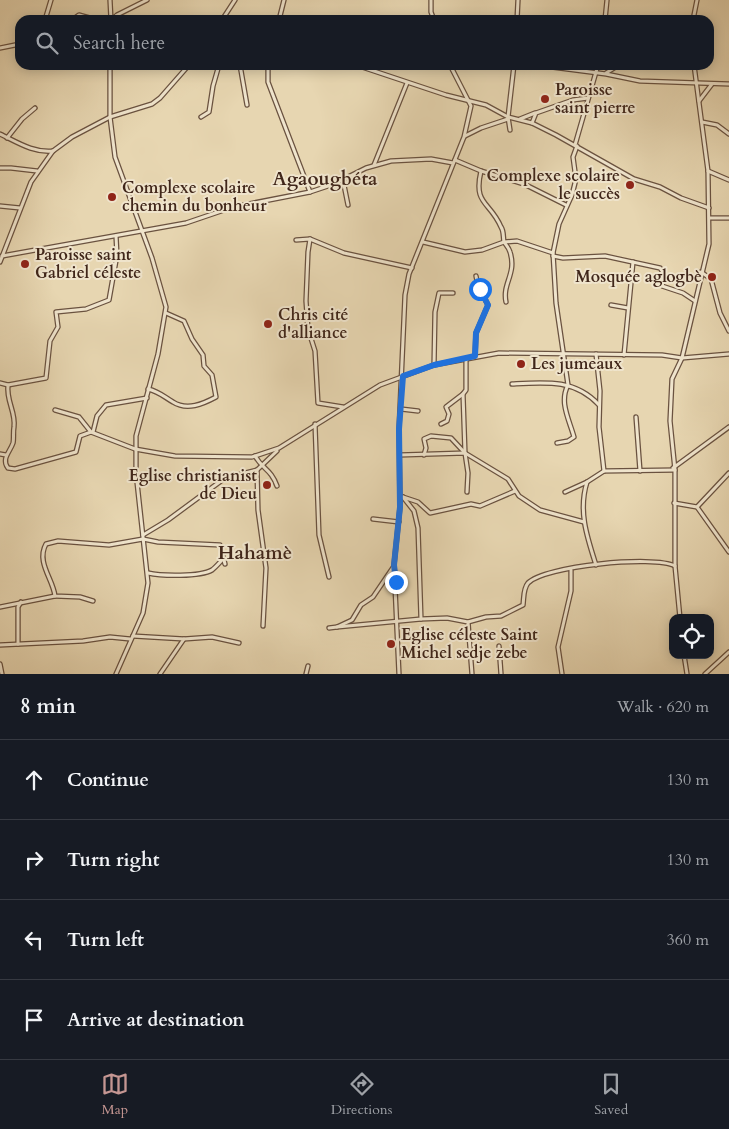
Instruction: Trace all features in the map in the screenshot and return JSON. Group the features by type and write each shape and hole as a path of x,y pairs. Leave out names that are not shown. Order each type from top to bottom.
{"street":[{"path":"46,15 51,0"},
{"path":"110,0 110,15"},
{"path":"110,12 117,15 147,0"},
{"path":"225,15 235,0"},
{"path":"280,15 284,0"},
{"path":"431,0 432,15"},
{"path":"517,15 518,0"},
{"path":"606,15 607,0"},
{"path":"694,15 697,0"},
{"path":"0,48 15,45"},
{"path":"110,70 110,117 115,156 152,258 164,299 166,313 135,449 148,573 143,614 116,674"},
{"path":"0,262 20,208 37,172 53,151 72,137 110,117 136,110 160,98 185,70"},
{"path":"201,117 209,112 216,70"},
{"path":"241,70 247,105"},
{"path":"268,70 268,82 310,192"},
{"path":"370,70 408,84 486,105 508,118 519,119 532,124 576,145 634,179 660,187 681,198 709,208"},
{"path":"399,674 394,565 401,497 399,429 402,409 405,295 412,268 464,137 470,116 469,100 461,89 452,70"},
{"path":"510,130 508,118 513,70"},
{"path":"569,70 606,74 640,82 729,84"},
{"path":"557,443 568,441 574,437 564,406 564,397 568,385 556,303 553,255 558,224 572,195 576,179 573,157 597,70"},
{"path":"606,74 612,70"},
{"path":"680,614 675,566 674,469 670,421 672,379 682,358 709,244 710,218 708,171 695,70"},
{"path":"374,165 408,84"},
{"path":"699,101 713,84"},
{"path":"519,119 573,100 588,98"},
{"path":"7,138 22,119 35,108"},
{"path":"532,124 536,113"},
{"path":"464,137 481,128 508,118"},
{"path":"702,122 717,126 729,134"},
{"path":"0,134 29,148 44,152 53,151"},
{"path":"2,256 116,236 140,229 186,223 233,207 310,192 343,180 374,165 406,159 454,161 524,184 566,205"},
{"path":"0,168 37,172"},
{"path":"481,171 478,185 481,199 501,225 504,242 509,249 513,269 505,294 506,302"},
{"path":"708,171 729,180"},
{"path":"343,180 348,205"},
{"path":"0,206 20,208"},
{"path":"710,218 729,218"},
{"path":"0,383 8,385 46,378 50,341 58,327 56,312 86,309 109,300 117,255 116,236"},
{"path":"296,240 310,239 344,253 412,268"},
{"path":"310,239 306,301 308,329 315,351 318,403 344,407"},
{"path":"423,242 465,252 482,250 504,242 517,241 563,258 605,256 633,262 662,270 662,286 683,293 695,301"},
{"path":"624,355 633,262"},
{"path":"701,272 712,279 720,313 729,331"},
{"path":"475,356 476,333 488,305 478,286 476,276"},
{"path":"434,365 435,312 439,294 453,293"},
{"path":"611,305 628,308"},
{"path":"148,389 162,393 171,402 185,406 203,404 216,397 212,375 204,366 203,355 192,339 184,321 166,313"},
{"path":"55,596 54,587 46,575 44,563 46,544 58,541 109,545 143,537 225,478 257,470 279,448 315,424 380,385 403,376 434,365 499,353 662,355 682,358 729,354"},
{"path":"596,354 600,406 599,427 604,470"},
{"path":"441,424 447,421 449,414 446,407 466,390 466,359"},
{"path":"512,384 568,385 579,388 600,406"},
{"path":"8,385 7,400 15,418 13,443 6,455 6,467 15,469 76,452 80,436 92,432"},
{"path":"463,394 465,453 468,473 467,492"},
{"path":"92,432 97,416 106,405 146,398"},
{"path":"402,409 418,411"},
{"path":"56,410 78,417 92,432 135,449 175,456 255,456 279,448"},
{"path":"636,417 640,471"},
{"path":"315,424 319,535 329,577"},
{"path":"565,492 587,482 604,470 640,471 674,469 729,427"},
{"path":"424,455 426,448 424,439 431,436 451,438 465,453 508,479 522,499 545,512 584,522"},
{"path":"400,454 465,453"},
{"path":"0,454 6,455"},
{"path":"255,456 261,466 273,474 277,486"},
{"path":"257,470 258,510 266,568 263,626"},
{"path":"697,507 729,473"},
{"path":"587,482 582,500 584,522 596,565"},
{"path":"401,497 411,498 423,505 430,513 437,513 469,504 480,506 515,491"},
{"path":"401,497 414,511 418,528 420,619"},
{"path":"674,503 697,507 729,552"},
{"path":"373,519 399,522"},
{"path":"143,537 158,542 220,545 225,564"},
{"path":"148,573 164,575 206,572 223,558"},
{"path":"329,628 420,619 447,618 468,622 486,617 496,618 522,606 525,588 533,580 596,565 656,561 675,566"},
{"path":"337,627 352,620 361,605 374,597 394,565"},
{"path":"562,674 558,647 571,591 571,570"},
{"path":"0,607 22,601 55,596 80,597 93,601"},
{"path":"18,644 18,607 22,601"},
{"path":"468,622 472,674"},
{"path":"0,644 83,641 110,637 212,637 238,643"},
{"path":"160,674 184,638"},
{"path":"499,646 500,674"},
{"path":"705,674 729,653"},
{"path":"685,659 687,674"},
{"path":"0,664 2,674"},
{"path":"306,674 308,666"}],"place":[{"name":"Paroisse saint pierre","path":"545,99"},
{"name":"Complexe scolaire le succès","path":"630,185"},
{"name":"Complexe scolaire chemin du bonheur","path":"112,197"},
{"name":"Paroisse saint Gabriel céleste","path":"25,264"},
{"name":"Mosquée aglogbè","path":"712,277"},
{"name":"Chris cité d'alliance","path":"268,324"},
{"name":"Les jumeaux","path":"521,364"},
{"name":"Eglise christianist de Dieu","path":"267,485"},
{"name":"Eglise céleste Saint Michel sedje zebe","path":"391,644"}],"district":[{"name":"Agaougbéta","path":"325,179"},
{"name":"Hahamè","path":"255,553"}],"route":[{"path":"396,582 394,565 400,507 399,429 403,376 434,365 475,356 474,339 478,325 488,305 480,289"}]}
